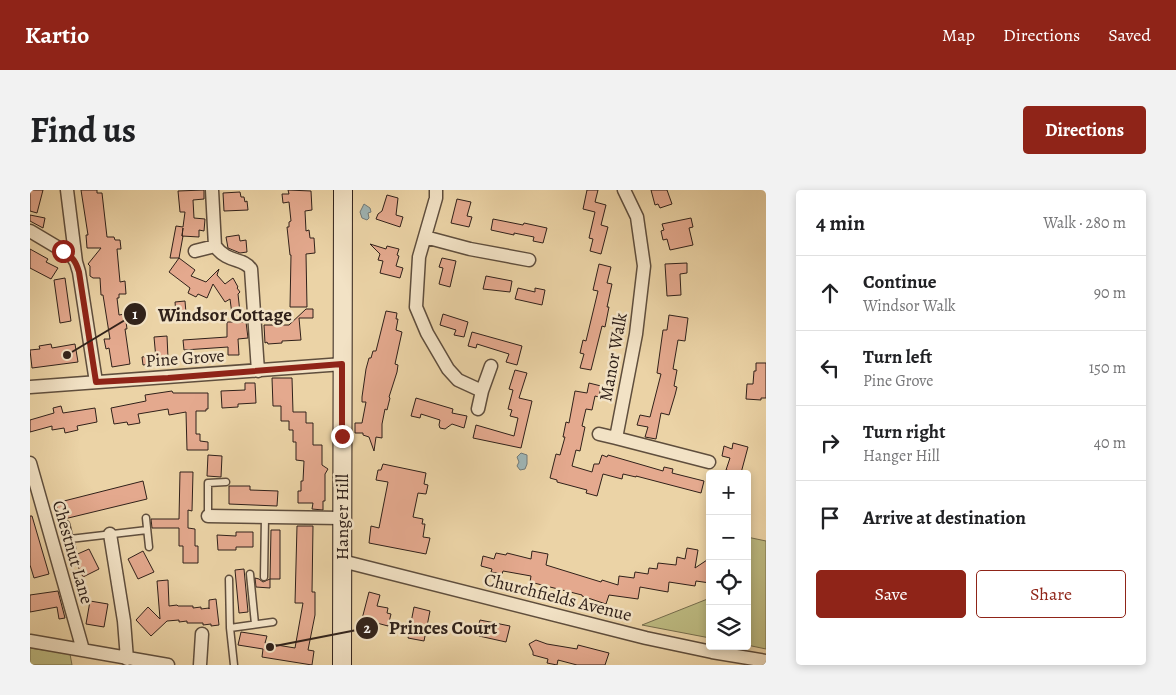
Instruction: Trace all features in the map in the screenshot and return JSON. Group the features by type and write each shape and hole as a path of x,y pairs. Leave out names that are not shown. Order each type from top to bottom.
{"main road":[{"name":"Hanger Hill","path":"342,665 343,190"}],"street":[{"path":"67,190 76,262 96,382"},
{"path":"212,190 215,246 227,258 246,263 252,269 258,371"},
{"path":"436,190 436,198 419,257 416,307 427,333 448,369 458,380 482,391"},
{"name":"Manor Walk","path":"616,438 636,334 644,266 637,217 624,190"},
{"path":"30,231 72,256 76,262"},
{"path":"425,237 470,249 529,260"},
{"path":"195,251 215,246"},
{"name":"Pine Grove","path":"30,388 342,364"},
{"path":"478,409 491,366"},
{"path":"599,434 709,462"},
{"name":"Chestnut Lane","path":"30,463 83,650"},
{"path":"208,516 342,518"},
{"path":"110,534 124,621 127,658"},
{"name":"Churchfields Avenue","path":"342,561 646,638 766,661"},
{"path":"200,665 202,634"},
{"path":"30,641 168,665"}],"lane":[{"path":"208,516 208,483 226,482"},
{"path":"264,577 265,517"},
{"path":"146,518 149,546"},
{"path":"66,524 72,548"},
{"path":"70,539 147,530"},
{"path":"250,574 255,624"},
{"path":"229,579 230,628 234,665"},
{"path":"230,628 273,622"}],"shaded area":[{"path":"364,204 370,208 371,212 368,213 369,218 367,220 362,218 360,212"},
{"path":"521,453 527,455 527,464 525,469 520,470 517,466 519,462 517,457"},
{"path":"751,538 766,541 766,649 751,646"},
{"path":"706,600 706,637 642,625"},
{"path":"30,648 70,654 72,665 30,665"}],"building":[{"path":"30,190 43,190 37,213 30,211"},
{"path":"81,190 97,190 97,193 102,193 107,237 114,237 115,240 120,240 121,249 117,249 120,282 125,281 126,294 119,294 119,298 117,298 119,315 125,314 130,364 112,367 109,348 106,349 104,339 110,339 103,295 101,295 100,278 90,276 90,266 88,264 101,248 87,248 86,235 88,235"},
{"path":"204,190 204,199 193,200 194,218 205,219 204,231 199,230 199,237 183,236 179,258 170,258 176,226 183,227 185,212 180,212 178,191"},
{"path":"288,190 311,191 312,210 305,211 306,231 309,230 310,238 314,238 315,253 306,254 307,307 290,307 291,255 287,227 289,227 289,222 291,221 289,202 283,203 282,194 289,194"},
{"path":"587,190 598,190 595,202 606,205 601,225 608,227 601,254 590,251 593,239 589,238 595,212 583,209"},
{"path":"651,190 667,190 672,204 660,208 658,204 655,205"},
{"path":"240,192 241,197 244,197 245,202 247,201 248,210 224,211 223,193"},
{"path":"387,195 398,198 396,215 403,217 400,227 376,219 382,211"},
{"path":"457,199 471,202 467,216 472,217 469,227 451,223"},
{"path":"30,215 45,218 43,228 30,221"},
{"path":"691,218 693,227 689,228 693,245 670,250 667,239 663,240 661,231 664,230 662,224"},
{"path":"493,219 547,228 543,243 533,241 534,237 491,230"},
{"path":"239,235 240,241 246,240 247,252 240,253 228,248 226,237"},
{"path":"370,244 386,249 387,246 399,249 396,266 403,268 400,278 380,273 383,261 378,260 380,254"},
{"path":"30,249 48,259 46,262 58,268 51,279 30,268"},
{"path":"179,258 195,270 191,276 206,282 219,269 217,275 225,284 233,278 240,292 238,294 241,322 246,322 248,338 238,339 239,355 228,355 228,347 184,350 183,340 227,337 227,322 233,322 230,299 225,302 213,284 207,298 198,294 196,297 188,293 190,288 169,272"},
{"path":"442,258 456,261 450,287 439,284 443,268 439,267"},
{"path":"687,263 687,273 680,274 681,295 667,296 665,264"},
{"path":"599,264 611,267 607,283 612,284 605,327 602,326 591,370 580,368 584,354 580,353 583,340 586,341 598,291 593,290"},
{"path":"486,276 512,281 510,292 483,289"},
{"path":"65,278 71,321 60,323 54,280"},
{"path":"518,288 535,292 535,288 545,290 542,305 515,299"},
{"path":"185,301 186,313 176,314 175,302"},
{"path":"306,309 313,309 313,318 299,318 301,340 265,343 264,325 289,325"},
{"path":"386,311 397,313 396,330 402,332 395,364 398,365 397,372 382,424 382,438 376,437 374,451 369,437 363,435 363,433 355,433 355,423 362,423 366,402 362,402 362,397 366,369 369,358 371,358 373,351 376,351"},
{"path":"443,314 468,322 464,337 454,335 456,330 440,325"},
{"path":"669,315 688,318 685,341 678,340 673,369 677,370 674,386 677,387 675,395 669,415 661,413 656,439 645,437 648,427 637,425 640,415 650,417 661,374 657,373 663,330 667,330"},
{"path":"472,332 522,346 517,365 506,362 509,354 477,344 476,348 468,346"},
{"path":"167,336 168,358 156,359 154,337"},
{"path":"51,344 52,348 75,344 78,362 32,368 30,350 40,349 39,346"},
{"path":"152,356 153,364 143,365 142,357"},
{"path":"756,363 766,363 766,398 761,398 761,400 746,399 747,384 753,384"},
{"path":"515,370 527,373 519,398 532,401 521,448 473,438 476,425 514,436 518,418 510,416 512,410 508,409 513,390 509,389"},
{"path":"272,378 292,378 293,412 306,412 306,423 313,423 313,445 322,445 322,465 328,469 325,474 323,510 312,509 313,503 298,503 298,491 301,491 301,481 303,481 304,461 296,460 296,442 293,442 293,430 289,430 289,421 281,421 281,406 273,406"},
{"path":"245,383 255,383 256,403 238,404 238,407 222,408 221,391 245,390"},
{"path":"589,383 601,386 599,397 595,396 592,410 586,409 582,426 585,427 580,451 576,450 572,466 592,472 594,464 599,464 602,455 607,457 608,455 663,471 664,467 673,469 672,473 704,481 701,493 636,476 623,474 622,479 603,474 597,496 586,493 587,490 557,482 557,480 550,478 556,454 560,455 565,437 563,437 566,422 569,423 575,391 587,393"},
{"path":"172,391 173,393 208,393 208,409 206,411 196,411 196,434 200,434 200,441 208,442 208,450 187,450 186,412 169,415 168,409 138,414 140,423 128,425 127,422 114,424 111,408 146,401 145,395"},
{"path":"416,398 453,409 452,413 467,416 464,428 452,424 445,429 440,428 440,420 421,414 420,418 411,416"},
{"path":"61,406 63,413 95,408 97,422 77,426 78,430 65,433 64,428 52,430 52,426 30,432 30,420 54,413 53,408"},
{"path":"733,443 748,447 742,470 726,470 730,458 722,456 724,446 732,449"},
{"path":"208,455 222,456 221,477 207,476"},
{"path":"383,464 426,473 424,484 428,485 426,494 418,493 413,517 423,519 422,524 425,524 423,537 430,538 426,554 369,543 371,526 379,528 388,482 376,480 378,470 381,470"},
{"path":"180,472 193,472 192,511 188,510 188,528 195,529 198,563 183,563 183,546 179,546 179,528 152,528 151,519 179,519"},
{"path":"143,481 147,499 60,520 56,503"},
{"path":"229,486 250,486 250,490 278,491 277,506 229,504"},
{"path":"30,516 32,516 49,574 34,578 30,565"},
{"path":"297,526 313,526 312,592 315,592 315,615 308,650 314,651 312,665 262,657 263,649 238,645 241,632 267,636 265,643 295,648 303,603 295,603"},
{"path":"271,530 280,530 280,579 270,579"},
{"path":"236,532 253,532 253,547 236,547 236,550 218,550 217,535 236,536"},
{"path":"687,548 698,550 695,568 706,561 706,582 696,581 695,586 669,582 668,592 640,587 638,599 609,595 606,604 582,595 530,582 531,576 503,571 502,574 491,572 492,569 481,566 483,556 494,559 496,553 506,555 507,553 531,559 532,551 548,554 546,565 601,582 602,580 618,585 619,576 634,578 635,572 648,574 649,568 657,569 658,563 676,565 677,557 685,559"},
{"path":"89,549 99,569 83,577 73,556"},
{"path":"143,551 154,572 138,579 128,559"},
{"path":"244,569 248,612 239,613 235,570"},
{"path":"255,578 263,582 270,579 270,588 256,587"},
{"path":"168,580 169,606 209,608 209,600 216,599 219,625 187,623 187,621 179,622 179,620 167,621 151,636 136,620 148,607 160,619 157,581"},
{"path":"58,591 65,618 59,619 57,607 30,612 30,595"},
{"path":"369,592 380,595 377,606 388,608 387,613 391,614 388,626 362,619"},
{"path":"90,601 108,604 104,627 86,624"},
{"path":"414,607 430,611 424,641 408,638"},
{"path":"480,620 510,626 506,642 479,636 480,632 477,631"},
{"path":"536,640 547,644 577,649 578,645 609,653 605,665 577,665 558,660 557,665 547,663 548,659 533,655 529,644"}],"place":[{"name":"Windsor Cottage","path":"67,355"},
{"name":"Princes Court","path":"270,647"}],"route":[{"path":"63,251 72,256 79,272 96,382 342,364 342,436"}]}
